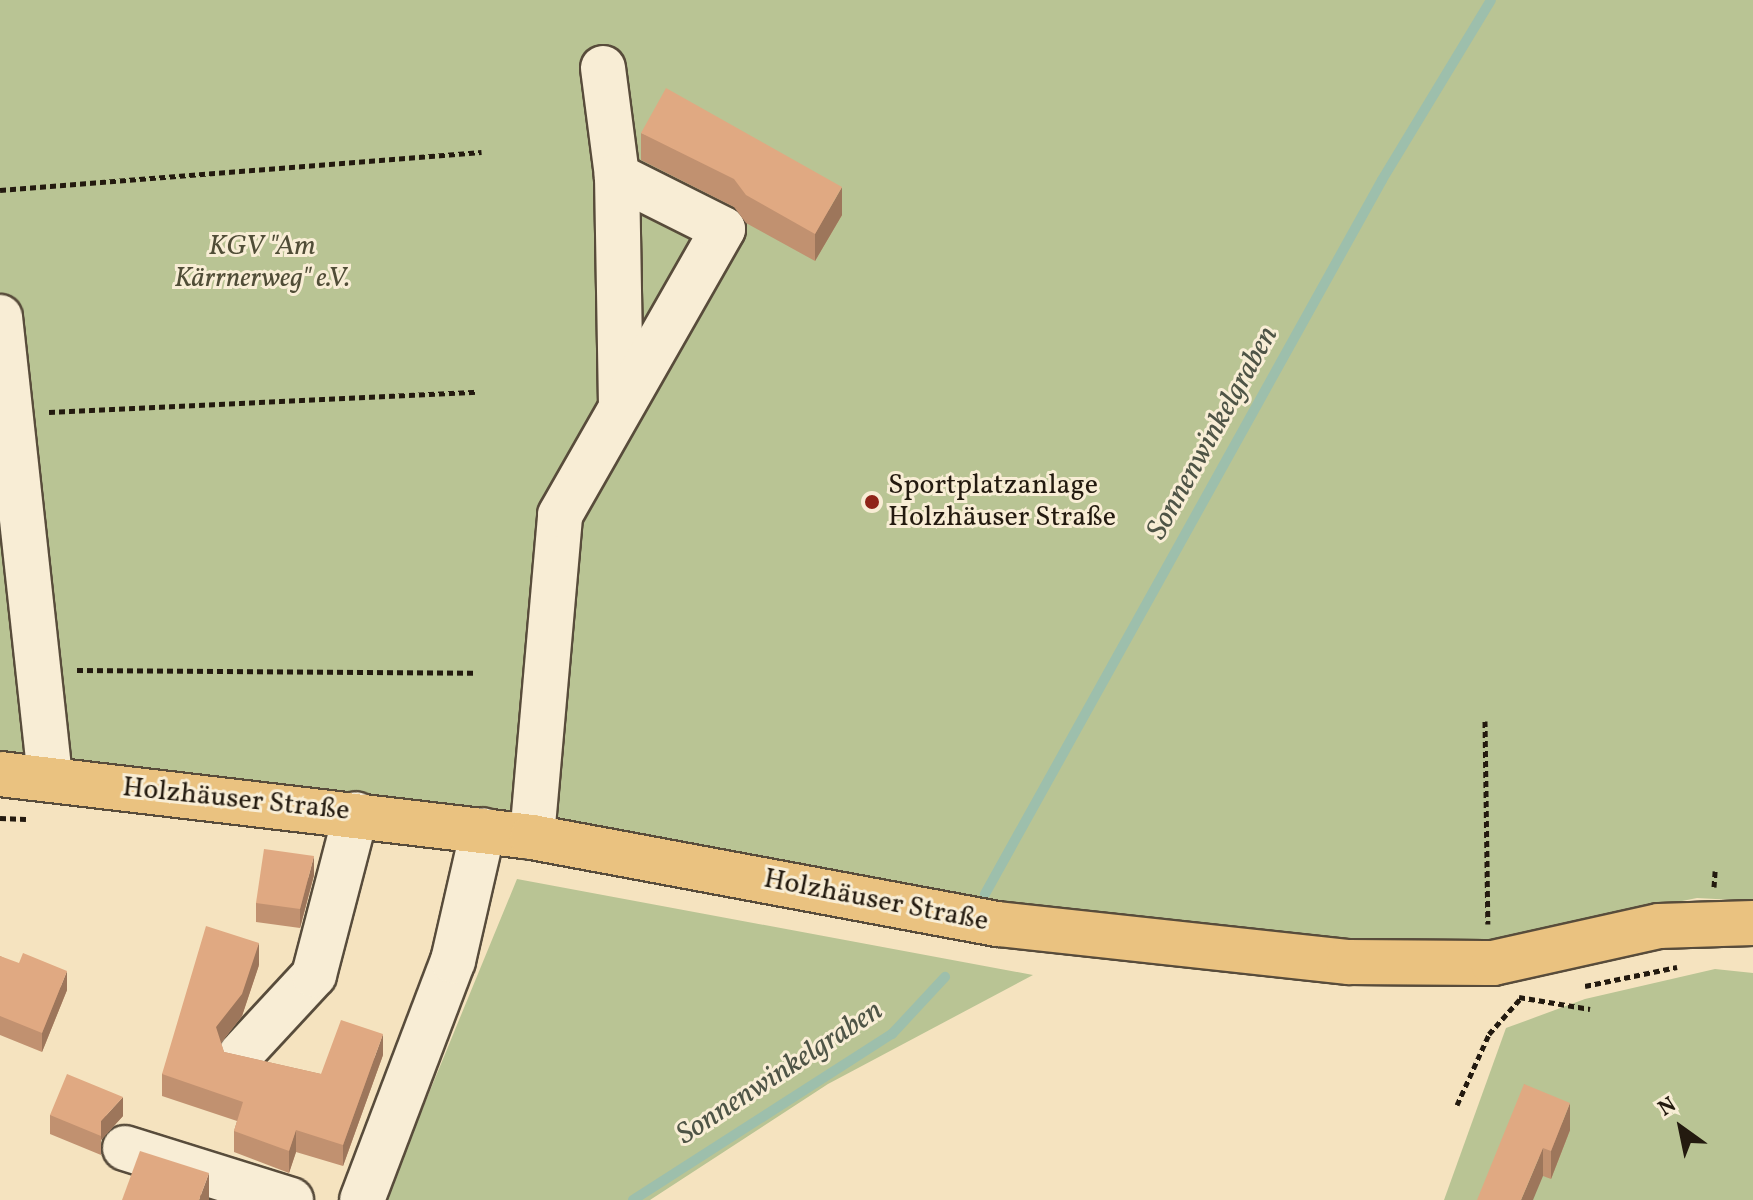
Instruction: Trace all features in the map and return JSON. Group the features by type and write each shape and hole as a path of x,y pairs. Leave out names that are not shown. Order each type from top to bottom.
{"main road":[{"name":"Holzhäuser Straße","path":"0,774 532,837 998,924 1349,962 1499,982 1659,926 1753,923"}],"lane":[{"path":"603,68 617,176 621,402"},
{"path":"532,837 560,515 621,402 723,229 617,176"},
{"path":"0,317 50,779"},
{"path":"240,1055 314,975 356,814"},
{"path":"362,1200 453,961 483,830"},
{"path":"125,1148 291,1200"}],"path":[{"path":"0,190 482,152"},
{"path":"11,414 478,392"},
{"path":"36,670 474,673"},
{"path":"1485,721 1499,982 1520,999"},
{"path":"1580,987 1684,965"},
{"path":"1457,1105 1489,1034 1520,999 1550,993"}],"green space":[{"name":"KGV \"Am Kärrnerweg\" e.V.","path":"0,0 1753,0 1753,901 1697,898 1488,940 1327,941 1004,906 0,755"},
{"path":"517,879 1033,975 828,1084 650,1200 385,1200"},
{"path":"1715,969 1753,973 1753,1200 1444,1200 1506,1028 1585,999"}],"building":[{"path":"666,88 842,187 815,234 746,195 734,179 641,133"},
{"path":"264,849 314,856 300,909 256,903"},
{"path":"206,926 259,943 242,994 216,1027 224,1052 321,1074 341,1020 383,1034 343,1145 296,1130 289,1151 234,1131 243,1102 162,1074"},
{"path":"23,953 67,971 42,1033 0,1016 0,956 19,963"},
{"path":"67,1074 123,1097 101,1121 101,1136 50,1115"},
{"path":"1524,1084 1570,1103 1551,1151 1543,1148 1521,1200 1477,1200"},
{"path":"140,1151 209,1173 199,1200 122,1200"}],"waterway":[{"name":"Sonnenwinkelgraben","path":"985,894 1382,180 1491,0"},
{"name":"Sonnenwinkelgraben","path":"633,1200 892,1034 945,977"}],"place":[{"name":"Sportplatzanlage Holzhäuser Straße","path":"872,502"}]}
